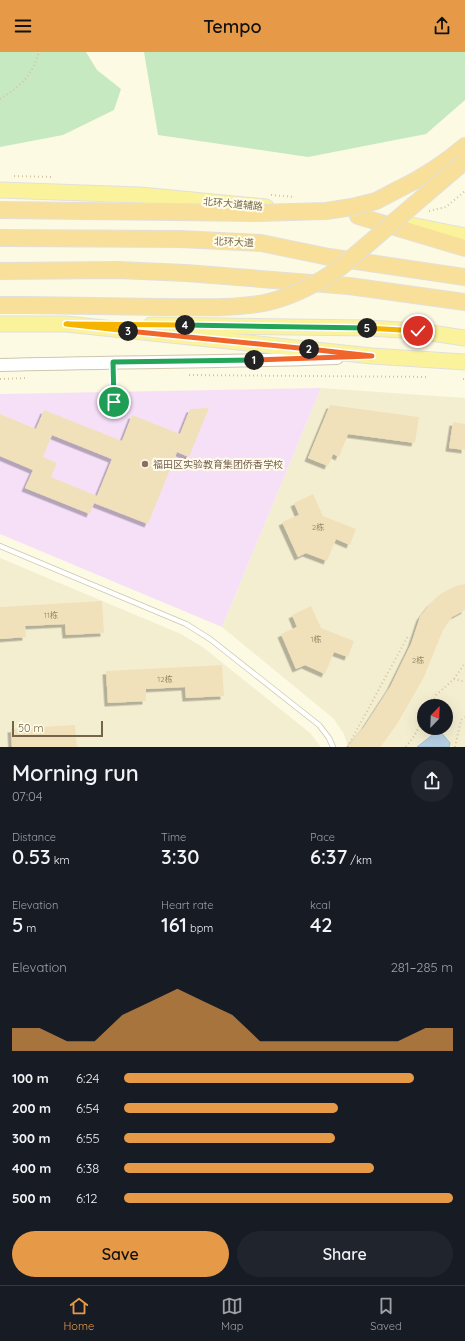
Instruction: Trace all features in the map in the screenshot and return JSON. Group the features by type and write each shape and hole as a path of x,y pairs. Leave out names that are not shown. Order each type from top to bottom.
{"highway":[{"path":"0,210 257,213 319,212 352,207 376,201 429,173 449,160 465,146"},
{"path":"0,305 242,306 265,302 289,295 319,282 341,267 465,161"},
{"path":"358,216 465,248"},
{"name":"北环大道","path":"0,238 180,239 261,243 329,258 465,277"},
{"path":"0,271 118,270 186,273 349,286 465,302"}],"main road":[{"name":"北环大道辅路","path":"0,190 140,195 358,216 465,236"},
{"path":"0,324 215,325 368,328 418,331 465,338"},
{"path":"66,324 372,356 465,362"}],"street":[{"path":"0,365 275,360 372,356"}],"lane":[{"path":"113,362 114,402"},
{"path":"0,546 186,624 210,639 319,726 329,738 333,747"}],"path":[{"path":"0,99 11,92 28,77 39,52"},
{"path":"184,375 429,377"},
{"path":"348,747 408,636"},
{"path":"434,699 436,695 454,679 465,663"},
{"path":"454,679 465,682"},
{"path":"455,747 461,720 465,717"},
{"path":"461,720 465,721"},
{"path":"406,747 417,731"}],"shaded area":[{"path":"321,388 465,398 465,747 348,747 344,734 334,719 222,627"},
{"name":"福田区实验教育集团侨香学校","path":"321,388 222,627 0,534 0,394"},
{"path":"0,558 181,634 204,648 310,733 321,747 0,747"}],"green space":[{"path":"0,52 86,52 97,70 121,89 114,110 63,135 0,147"},
{"path":"144,52 465,52 465,100 426,134 308,157 158,135"}],"water":[{"path":"433,735 443,735 450,743 449,747 417,747"}],"building":[{"path":"330,405 419,417 415,443 348,434 339,457 333,454 328,466 308,458"},
{"path":"209,408 189,457 177,452 148,524 94,503 90,514 25,488 33,470 0,456 0,414 36,429 44,410 122,441 132,415 180,434 190,409","holes":["52,435 112,459 97,496 51,477 57,463 43,457"]},
{"path":"453,422 465,424 465,450 449,448"},
{"path":"313,494 323,516 356,529 350,545 336,539 327,561 306,553 298,557 282,522 299,515 294,503"},
{"path":"465,584 465,610 452,617 443,630 424,677 399,721 384,742 380,747 347,747 364,727 390,687 411,644 420,617 430,604 442,593 456,586"},
{"path":"102,601 104,633 66,635 65,624 25,626 26,637 0,639 0,607"},
{"path":"311,606 321,628 354,641 348,657 334,652 325,674 305,665 296,669 281,634 297,627 292,615"},
{"path":"222,665 224,696 186,698 185,687 146,689 146,701 108,703 106,671"},
{"path":"75,725 77,747 12,747 11,729"}],"place":[{"name":"福田区实验教育集团侨香学校","path":"145,464"}],"route":[{"path":"114,402 113,362 275,360 372,356 66,324 368,328 418,331"}]}
